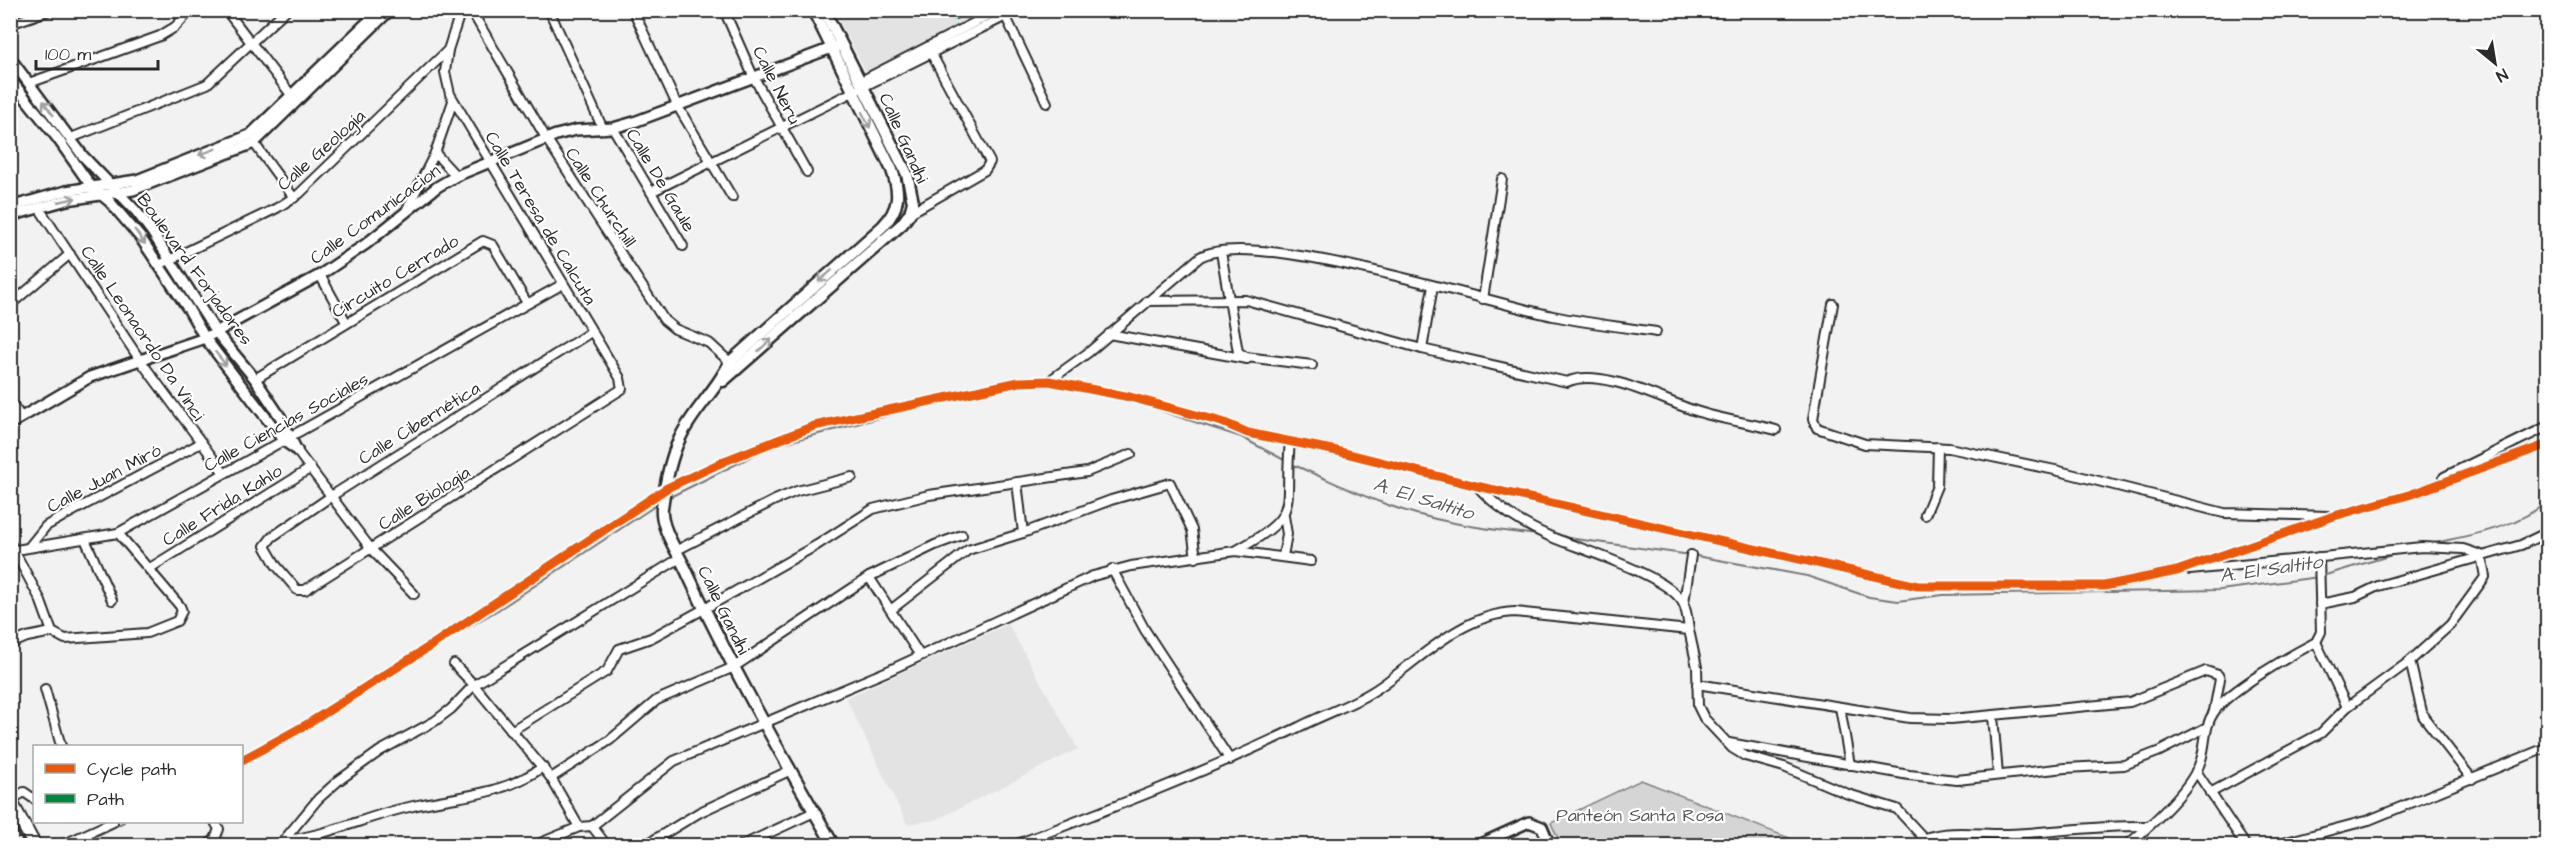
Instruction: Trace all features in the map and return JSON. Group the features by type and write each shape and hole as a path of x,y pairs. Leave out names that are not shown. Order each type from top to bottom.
{"main road":[{"name":"Calle Gandhi","path":"734,366 902,224 914,202 907,174 861,85 813,10"},
{"name":"Calle Gandhi","path":"824,10 853,93 897,183 897,207 891,217 870,238 734,366 720,383 681,436 672,457 662,510 664,521 704,609 764,724 834,846"},
{"path":"11,800 32,841"}],"street":[{"path":"10,24 50,10"},
{"path":"29,83 160,36 175,27 191,10"},
{"path":"226,10 292,96"},
{"path":"71,138 207,84 286,10"},
{"path":"10,207 91,186 137,180 246,137 292,96 380,10"},
{"path":"10,216 147,185 254,143 390,10"},
{"name":"Calle Geología","path":"159,265 294,198 448,50 461,10"},
{"name":"Calle Churchill","path":"471,10 546,138 664,320 672,327 709,343 734,366"},
{"name":"Calle De Gaule","path":"549,10 608,129 651,192 683,246"},
{"path":"633,10 677,105 732,197"},
{"name":"Calle Neru","path":"724,10 753,76 807,172"},
{"path":"651,192 781,126 853,93 861,85 1002,14 1018,10"},
{"path":"861,85 931,53 1002,14"},
{"path":"1002,14 1047,103"},
{"name":"Calle Comunicacion","path":"10,424 90,377 205,339 320,275 366,244 406,211 456,176 488,161 546,138 576,130 608,129 836,47"},
{"name":"Calle Teresa de Calcuta","path":"448,50 446,80 453,100 622,382 622,389 615,395"},
{"path":"910,213 985,170 990,162 931,53"},
{"name":"Boulevard Forjadores","path":"10,58 71,138 136,211 171,260 216,332 255,379 288,439"},
{"name":"Boulevard Forjadores","path":"12,84 58,139 91,186 128,222 159,265 205,339 333,495 371,549 414,594"},
{"path":"406,211 435,153 453,100"},
{"path":"254,143 294,198"},
{"path":"435,153 456,176"},
{"path":"1483,299 1502,179"},
{"name":"Calle Leonaordo Da Vinci","path":"39,208 140,360 224,473"},
{"name":"Circuito Cerrado","path":"255,379 478,243 486,241 495,248 527,303"},
{"path":"1049,381 1200,257 1221,252 1268,252 1300,256 1554,316 1656,332"},
{"path":"1221,252 1238,352 1246,357 1312,365"},
{"path":"10,305 70,254"},
{"path":"320,275 346,322"},
{"name":"Calle Ciencias Sociales","path":"12,548 118,533 563,284"},
{"path":"1422,349 1433,286"},
{"path":"1147,300 1228,299 1257,302 1422,349 1567,382 1578,376 1619,383 1700,413 1776,430"},
{"path":"1833,304 1813,424 1817,428 1865,444 1938,447 2055,470 2224,513 2334,516"},
{"name":"Calle Cibernética","path":"266,543 333,495 591,332"},
{"path":"1109,334 1260,362"},
{"path":"243,759 306,725 432,645 667,488 727,460 814,426 990,386 1049,381 1161,405 1222,422 1248,433 1918,586 2104,585 2177,571 2422,547 2463,549 2481,555"},
{"name":"Calle Biología","path":"266,543 266,550 276,565 301,591 615,395"},
{"path":"10,400 21,417"},
{"path":"2412,494 2547,426"},
{"path":"1283,556 1287,534 1284,516 1289,494 1290,442"},
{"name":"Calle Juan Miró","path":"29,547 46,526 201,443"},
{"path":"2177,571 2334,516 2412,494 2547,444"},
{"path":"1925,515 1937,486 1938,447"},
{"path":"511,731 607,671 613,664 616,651 651,638 704,609 810,550 873,510 929,495 1087,472 1131,454"},
{"name":"Calle Frida Kahlo","path":"150,568 311,468"},
{"path":"282,843 318,799 345,776 380,751 435,721 451,709 474,685 679,554 775,500 797,491 852,477"},
{"path":"1017,482 1023,533"},
{"path":"892,609 968,550 1023,533 1111,500 1170,483 1192,530 1196,558"},
{"path":"1477,486 1498,509 1548,536 1633,568 1670,590 1684,603"},
{"path":"1235,551 1263,535 1284,516"},
{"path":"2320,604 2355,597 2378,586 2521,545 2547,532"},
{"path":"10,644 27,636 52,632 65,639 147,633 172,624 180,616 180,606 118,533"},
{"path":"551,778 610,740 657,700 734,667 869,576 962,535"},
{"path":"85,538 112,600"},
{"path":"12,548 40,599 52,632"},
{"path":"539,845 579,827 592,826 674,761 890,670 919,654 1112,569 1235,551 1311,561"},
{"path":"1691,555 1684,603 1697,667 1701,712 1728,742 1745,756 1784,767 1848,794 1890,806 1903,814 1931,846"},
{"path":"2210,793 2321,733 2347,707 2410,661 2450,625 2486,577 2481,555"},
{"path":"2214,711 2249,684 2316,642 2321,632 2319,557"},
{"path":"1112,569 1145,630 1230,760"},
{"path":"869,576 919,654"},
{"path":"1012,846 1230,760 1361,698 1435,645 1497,615 1521,612 1689,630"},
{"path":"2316,642 2347,707"},
{"path":"2410,661 2423,716 2472,778"},
{"path":"454,664 543,767 579,827"},
{"path":"1697,684 1910,718 1993,716 2130,702 2206,671 2218,675 2220,679 2214,711 2201,761 2196,771 2148,826 2126,846"},
{"path":"45,689 60,745"},
{"path":"1840,707 1850,765"},
{"path":"1993,716 1998,775"},
{"path":"1728,742 1850,765 1947,780 2124,765 2208,727"},
{"path":"2271,846 2369,820 2547,747"},
{"path":"282,843 312,837 409,807 500,790 543,767"},
{"path":"644,846 700,812 791,770"},
{"path":"2196,771 2246,846"},
{"path":"11,800 24,792 33,798"},
{"path":"741,846 814,812"},
{"path":"1476,846 1529,822 1542,827 1550,846"},
{"path":"61,845 111,823"},
{"path":"207,846 218,834 219,829 216,823"},
{"path":"592,826 608,846"},
{"path":"1925,838 1937,834 2008,834 2109,826 2148,826"}],"shaded area":[{"path":"834,11 999,11 869,77"},
{"path":"1008,624 1078,749 936,820 907,824 846,698"}],"green space":[{"name":"Panteón Santa Rosa","path":"1641,780 1789,838 1795,845 1561,845 1551,823"}],"waterway":[{"name":"A. El Saltito","path":"1017,386 1066,387"},
{"name":"A. El Saltito","path":"950,401 985,393"},
{"name":"A. El Saltito","path":"1130,401 1241,437 1286,461"},
{"name":"A. El Saltito","path":"668,498 773,446 921,407"},
{"name":"A. El Saltito","path":"1291,464 1369,498 1419,515 1478,527 1538,535"},
{"name":"A. El Saltito","path":"2430,544 2507,525 2535,511 2548,501"},
{"name":"A. El Saltito","path":"438,645 498,610 658,504"},
{"name":"A. El Saltito","path":"1561,537 1691,555 1807,576 1869,597 1898,601 1943,595 2220,590 2319,577 2402,552"},
{"name":"A. El Saltito","path":"76,846 122,823"}],"marked path":[{"path":"944,10 955,16 970,10"}],"cycle path":[{"path":"243,759 306,725 432,645 667,488 727,460 814,426 1019,382 1049,381 1130,397 1222,422 1248,433 1337,451 1477,486 1918,586 2104,586 2177,571 2334,516 2412,494 2548,444"}]}
